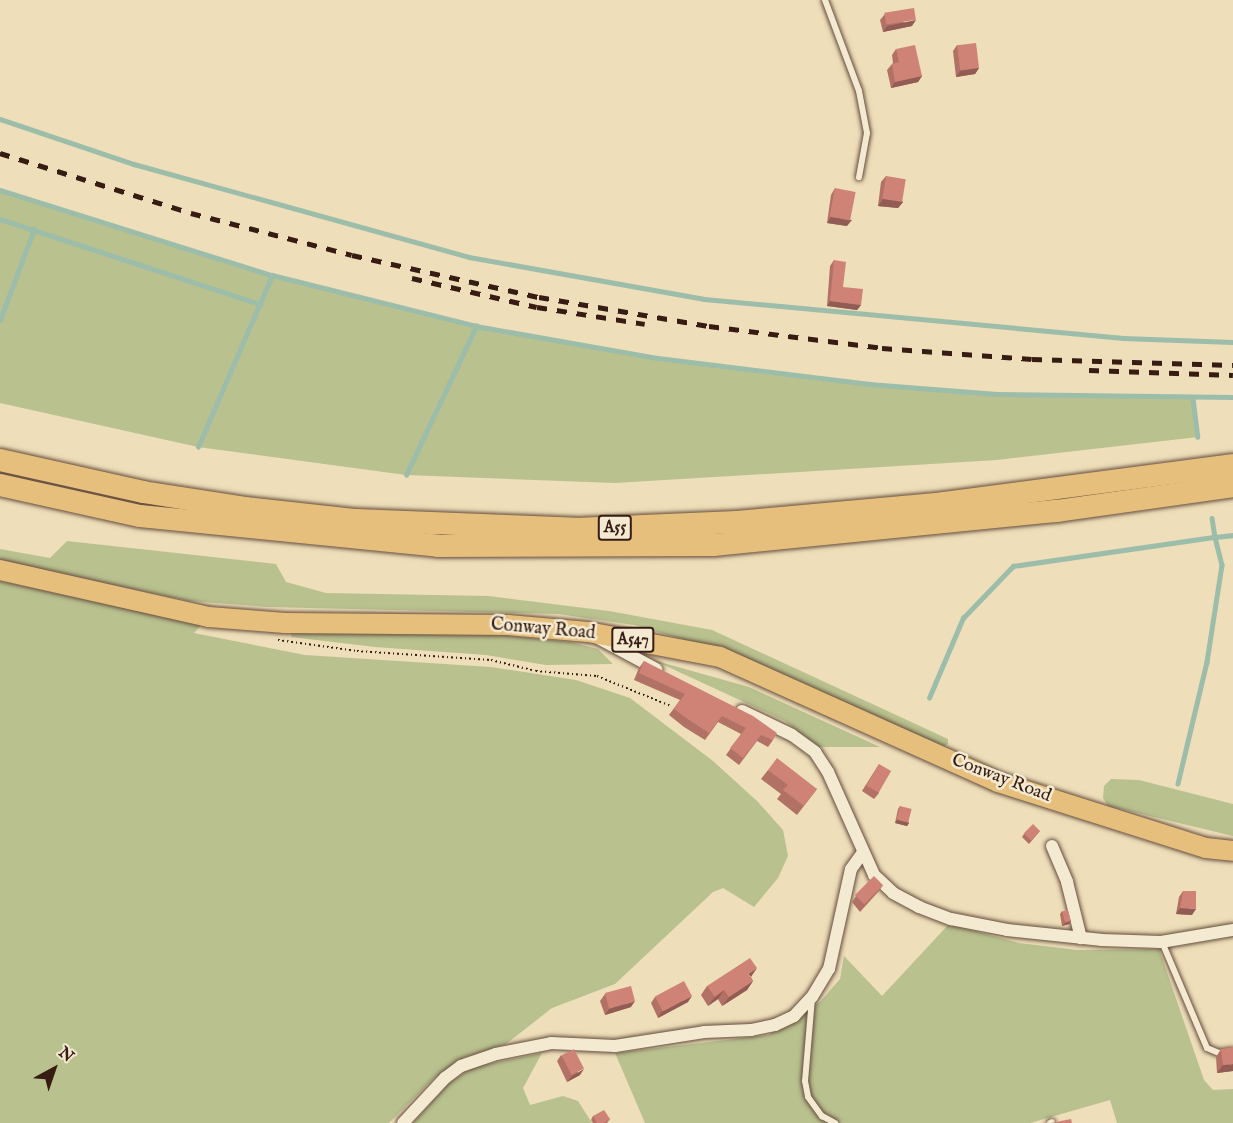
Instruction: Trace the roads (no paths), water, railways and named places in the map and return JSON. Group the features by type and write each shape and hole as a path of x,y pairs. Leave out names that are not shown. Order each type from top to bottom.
{"highway":[{"name":"A55","path":"0,460 143,492 245,508 367,520 576,529 737,522 944,503 1233,465"},
{"name":"A55","path":"0,485 140,516 438,546 714,545 1056,511 1233,486"}],"main road":[{"name":"Conway Road","path":"0,570 209,618 508,625 588,632 720,657 998,782 1206,848 1233,850"}],"street":[{"path":"588,632 668,675"},
{"path":"730,705 792,735 815,752 828,772 862,854 874,875 893,893 919,907 951,919 1007,930 1081,938 1161,942 1233,930"},
{"path":"1052,846 1067,882 1081,938"},
{"path":"403,1123 445,1078 475,1060 551,1043 615,1046 704,1032 751,1030 775,1025 794,1016 813,997 829,969 851,869 862,854"}],"lane":[{"path":"825,0 859,91 867,133 859,177"},
{"path":"1161,942 1207,1048 1219,1053 1233,1051"},
{"path":"813,997 806,1081 808,1097 822,1116 835,1123"}],"waterway":[{"path":"0,119 134,164 469,257 704,299 1123,338 1233,342"},
{"path":"0,190 272,275 476,326 658,358 869,384 997,394 1233,397"},
{"path":"0,219 260,304"},
{"path":"0,320 34,229"},
{"path":"198,447 272,275"},
{"path":"406,475 476,326"},
{"path":"1193,398 1198,437"},
{"path":"1212,518 1215,537 1233,535"},
{"path":"929,698 963,618 1013,566 1215,537 1222,565 1207,662 1178,784"}],"railway":[{"path":"0,153 191,213 352,255 539,297 709,326 882,348 1032,359 1233,365"},
{"path":"412,278 537,307 645,324"},
{"path":"1089,370 1233,375"}]}
